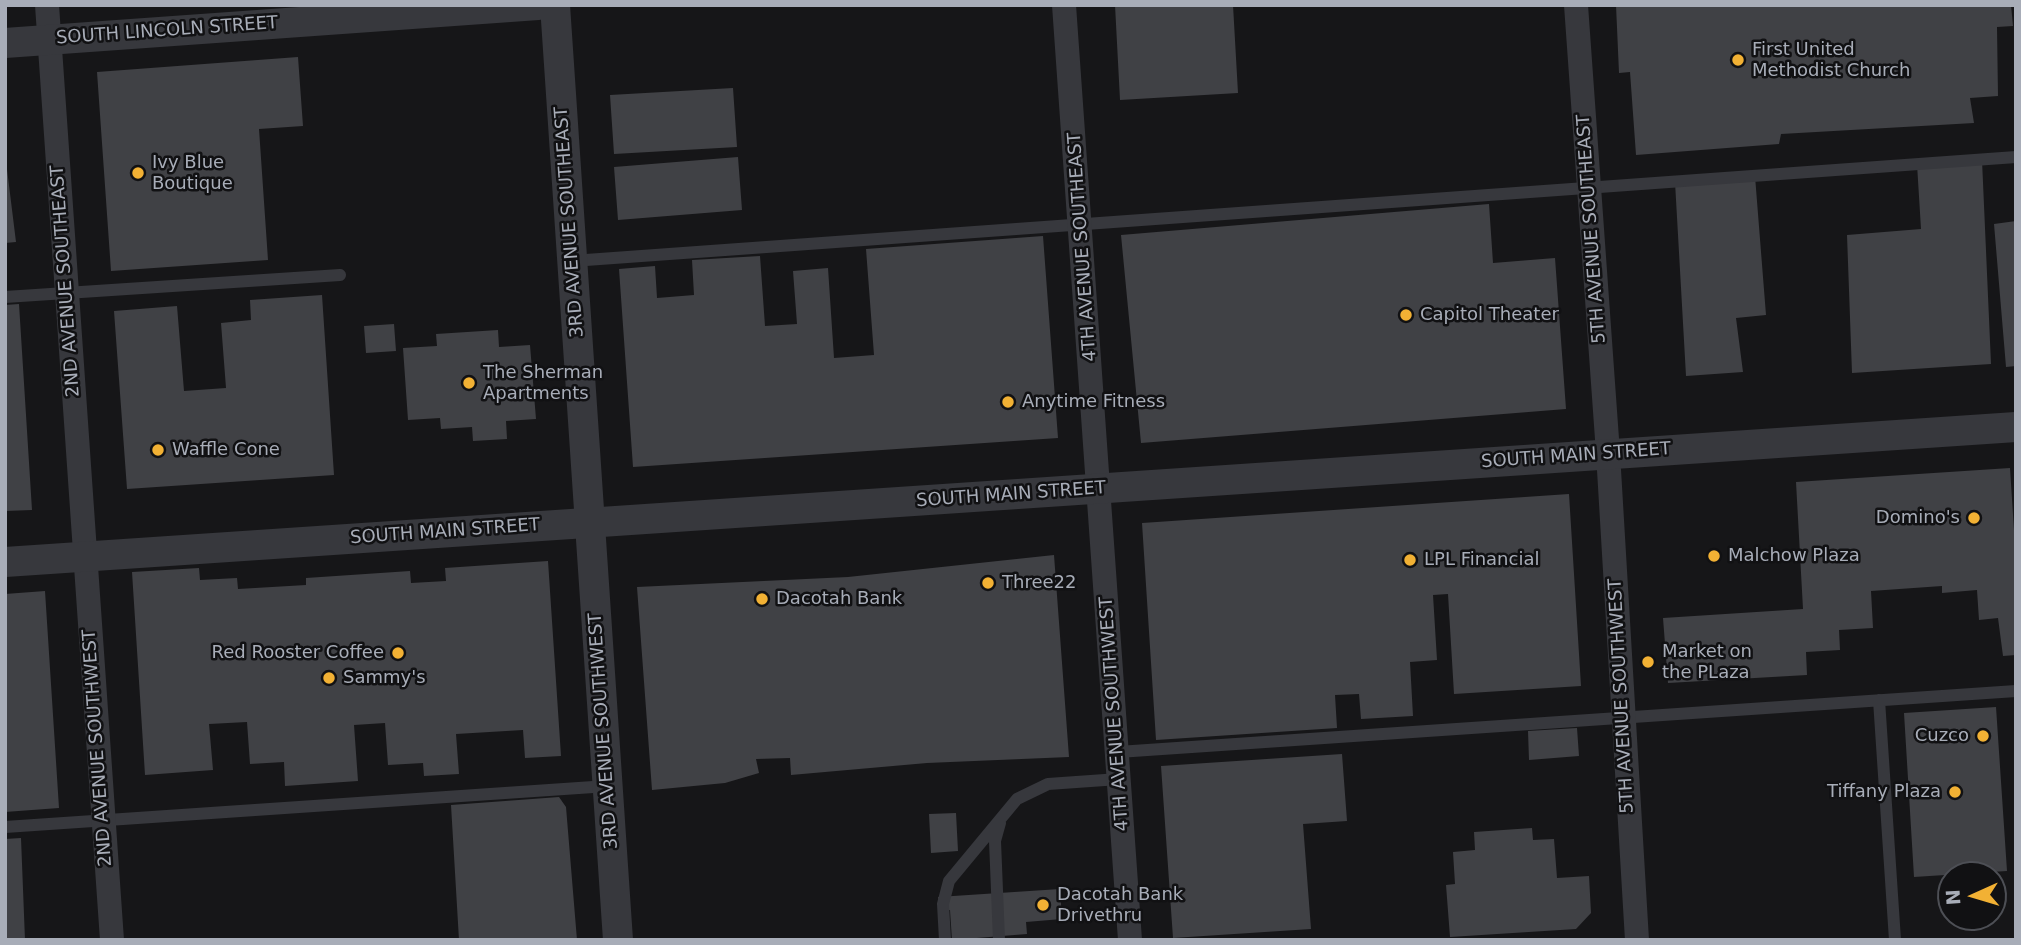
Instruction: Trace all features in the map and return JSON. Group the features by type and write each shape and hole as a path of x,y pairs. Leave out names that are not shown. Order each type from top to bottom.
{"street":[{"name":"2ND AVENUE SOUTHEAST","path":"47,5 85,556"},
{"name":"SOUTH LINCOLN STREET","path":"5,43 538,5"},
{"name":"3RD AVENUE SOUTHEAST","path":"555,5 590,523"},
{"name":"4TH AVENUE SOUTHEAST","path":"1064,5 1100,489"},
{"name":"5TH AVENUE SOUTHEAST","path":"1576,5 1608,453"},
{"name":"SOUTH MAIN STREET","path":"5,562 2016,427"},
{"name":"5TH AVENUE SOUTHWEST","path":"1608,453 1637,940"},
{"name":"4TH AVENUE SOUTHWEST","path":"1100,489 1130,940"},
{"name":"3RD AVENUE SOUTHWEST","path":"590,523 618,940"},
{"name":"2ND AVENUE SOUTHWEST","path":"85,556 112,940"}],"lane":[{"path":"572,261 2016,157"},
{"path":"5,297 340,275"},
{"path":"1118,752 2016,691"},
{"path":"1879,700 1895,940"},
{"path":"945,940 943,904 949,881 1017,799 1031,789 1048,784 1119,779"},
{"path":"5,827 608,786"},
{"path":"999,940 995,841 1001,819"}],"building":[{"path":"1115,5 1233,5 1238,93 1120,100"},
{"path":"1616,5 2011,5 2013,26 1997,27 1998,96 1970,98 1974,123 1781,134 1779,144 1636,155 1630,72 1619,73"},
{"path":"298,57 303,126 259,129 268,260 111,271 97,72"},
{"path":"733,88 737,147 614,154 610,95"},
{"path":"5,153 16,242 5,243"},
{"path":"738,157 742,210 618,220 614,167"},
{"path":"1982,160 1991,364 1852,373 1847,235 1921,229 1917,164"},
{"path":"1755,176 1766,315 1736,318 1743,372 1686,376 1675,182"},
{"path":"1489,204 1493,263 1555,258 1566,409 1141,443 1121,235"},
{"path":"2016,221 2016,366 2006,367 1994,224"},
{"path":"1043,236 1058,438 633,467 619,269 655,266 657,298 694,295 692,260 760,256 765,326 797,324 793,271 828,268 834,358 874,355 866,249"},
{"path":"322,295 334,475 127,489 114,311 177,306 184,391 226,388 221,323 251,320 250,300"},
{"path":"19,304 32,510 5,511 5,305"},
{"path":"394,324 396,351 366,353 364,326"},
{"name":"The Sherman Apartments","path":"498,330 499,347 530,345 536,419 506,421 507,439 473,441 472,427 441,429 440,418 408,420 403,348 437,346 436,334"},
{"path":"2010,468 2016,561 2016,655 2003,656 1998,618 1979,620 1977,590 1942,593 1942,586 1871,591 1873,628 1839,630 1840,650 1806,652 1807,675 1668,683 1663,618 1803,609 1796,482"},
{"path":"1569,494 1581,686 1454,694 1448,594 1433,595 1437,660 1410,662 1413,716 1361,719 1359,694 1335,695 1337,728 1156,740 1142,523"},
{"path":"1054,555 1069,757 927,763 791,775 790,758 756,759 759,773 725,783 652,790 637,587 848,577"},
{"path":"548,561 561,756 525,758 523,730 456,734 459,774 424,776 423,763 388,765 385,723 354,725 358,781 285,786 284,762 250,764 247,722 209,724 213,770 145,775 132,572 199,568 200,580 237,578 238,589 306,585 306,578 410,571 411,583 446,581 445,568"},
{"path":"45,591 59,808 5,812 5,594"},
{"name":"Tiffany Plaza","path":"1996,707 2006,861 1937,861 1937,876 1914,877 1904,713"},
{"path":"1577,728 1579,756 1529,760 1528,731"},
{"path":"1342,754 1347,821 1303,824 1311,929 1173,938 1161,766"},
{"path":"559,797 566,807 577,940 459,940 451,805"},
{"path":"956,813 958,851 931,853 929,814"},
{"path":"1532,828 1533,840 1554,839 1557,878 1589,876 1591,913 1576,929 1450,937 1446,885 1455,884 1453,852 1475,850 1474,832"},
{"path":"21,838 25,940 5,940 5,839"},
{"path":"1060,889 1062,919 1026,922 1027,934 952,940 950,910 939,911 938,897"}],"place":[{"name":"First United Methodist Church","path":"1738,60"},
{"name":"Ivy Blue Boutique","path":"138,173"},
{"name":"Capitol Theater","path":"1406,315"},
{"name":"The Sherman Apartments","path":"469,383"},
{"name":"Anytime Fitness","path":"1008,402"},
{"name":"Waffle Cone","path":"158,450"},
{"name":"Domino's","path":"1974,518"},
{"name":"Malchow Plaza","path":"1714,556"},
{"name":"LPL Financial","path":"1410,560"},
{"name":"Three22","path":"988,583"},
{"name":"Dacotah Bank","path":"762,599"},
{"name":"Red Rooster Coffee","path":"398,653"},
{"name":"Market on the PLaza","path":"1648,662"},
{"name":"Sammy's","path":"329,678"},
{"name":"Cuzco","path":"1983,736"},
{"name":"Tiffany Plaza","path":"1955,792"},
{"name":"Dacotah Bank Drivethru","path":"1043,905"}]}
